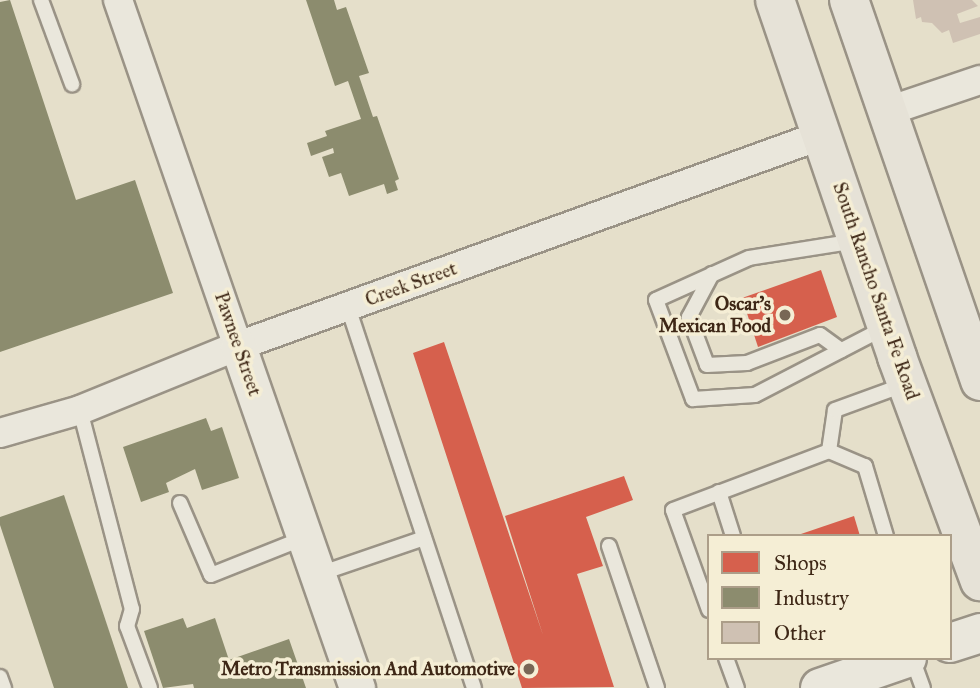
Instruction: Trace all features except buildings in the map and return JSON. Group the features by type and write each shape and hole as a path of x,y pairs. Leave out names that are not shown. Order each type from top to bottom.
{"main road":[{"name":"South Rancho Santa Fe Road","path":"775,0 907,383 980,581"},
{"path":"849,0 977,363"},
{"path":"952,642 980,634"},
{"path":"820,688 904,660"}],"street":[{"name":"Pawnee Street","path":"118,0 358,688"},
{"path":"888,111 980,80"},
{"name":"Creek Street","path":"0,433 80,410 238,346 822,135"}],"lane":[{"path":"41,0 72,84"},
{"path":"858,241 749,258 656,300 693,399 754,395 887,326"},
{"path":"712,274 689,317 707,365 747,363 820,335 841,350"},
{"path":"348,307 474,688"},
{"path":"829,451 835,410 907,383"},
{"path":"80,410 132,609 127,626 150,688"},
{"path":"707,604 673,510 829,451 865,466 886,534"},
{"path":"719,492 732,534"},
{"path":"180,503 211,575 305,537"},
{"path":"319,574 424,538"},
{"path":"609,546 657,688"},
{"path":"727,660 737,688"},
{"path":"911,660 923,688"},
{"path":"0,677 4,688"}],"place":[{"name":"Oscar's Mexican Food","path":"785,315"},
{"name":"Metro Transmission And Automotive","path":"529,669"}]}
